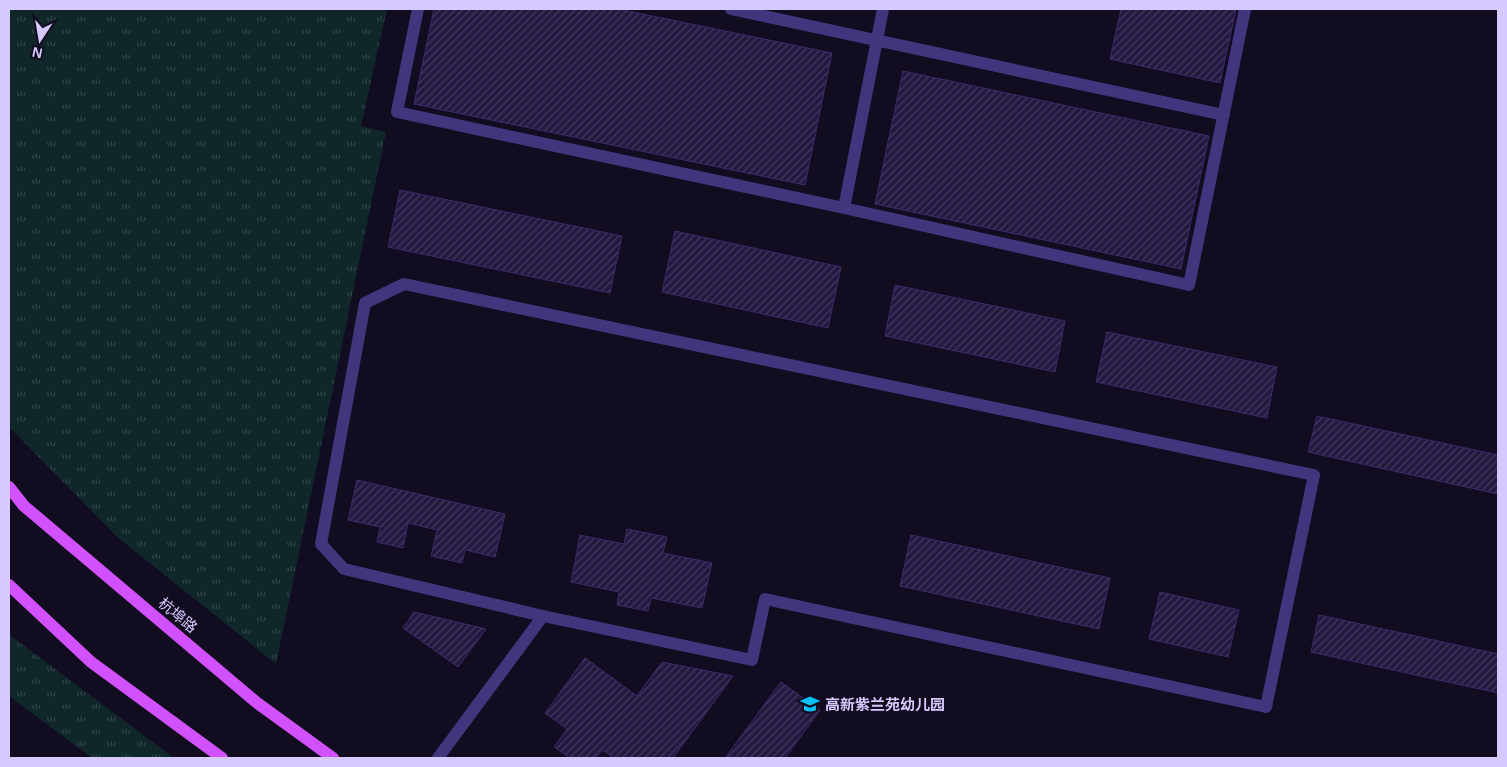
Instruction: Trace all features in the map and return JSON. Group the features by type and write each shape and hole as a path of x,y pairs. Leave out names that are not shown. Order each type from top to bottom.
{"main road":[{"name":"杭埠路","path":"9,487 24,506 248,696 333,758"},
{"path":"9,585 91,662 222,758"}],"lane":[{"path":"418,9 397,112 844,208 1189,285 1245,9"},
{"path":"731,9 1224,115"},
{"path":"844,208 883,9"},
{"path":"404,284 1314,475 1266,707 765,599 752,660 543,616 344,569 321,544 365,303 404,284"},
{"path":"438,758 543,616"}],"green space":[{"path":"9,9 387,9 361,126 386,132 276,664 117,537 9,427"},
{"path":"9,634 174,758 92,758 9,696"}],"building":[{"path":"434,9 618,9 832,53 805,185 414,104"},
{"path":"1121,9 1236,9 1220,83 1110,59"},
{"path":"903,71 1209,136 1181,269 875,204"},
{"path":"400,190 622,236 610,293 388,247"},
{"path":"675,231 841,267 828,328 662,292"},
{"path":"895,285 1065,321 1055,372 885,336"},
{"path":"1107,332 1277,367 1267,418 1096,382"},
{"path":"1317,416 1498,455 1498,494 1308,452"},
{"path":"357,480 505,514 495,557 465,550 462,563 431,556 437,530 408,523 403,548 377,542 380,527 348,520"},
{"path":"627,529 667,537 663,553 712,563 702,608 651,598 648,611 617,605 619,592 571,582 580,535 624,544"},
{"path":"911,535 1110,578 1099,629 900,586"},
{"path":"1160,592 1239,610 1228,657 1149,639"},
{"path":"414,612 486,629 458,667 403,628"},
{"path":"1319,615 1498,654 1498,693 1311,652"},
{"path":"585,658 637,696 662,662 733,676 673,758 614,758 602,750 596,758 570,758 554,747 567,729 545,713"},
{"path":"781,682 820,710 785,758 725,758"}],"place":[{"name":"高新紫兰苑幼儿园","path":"810,704"}]}
